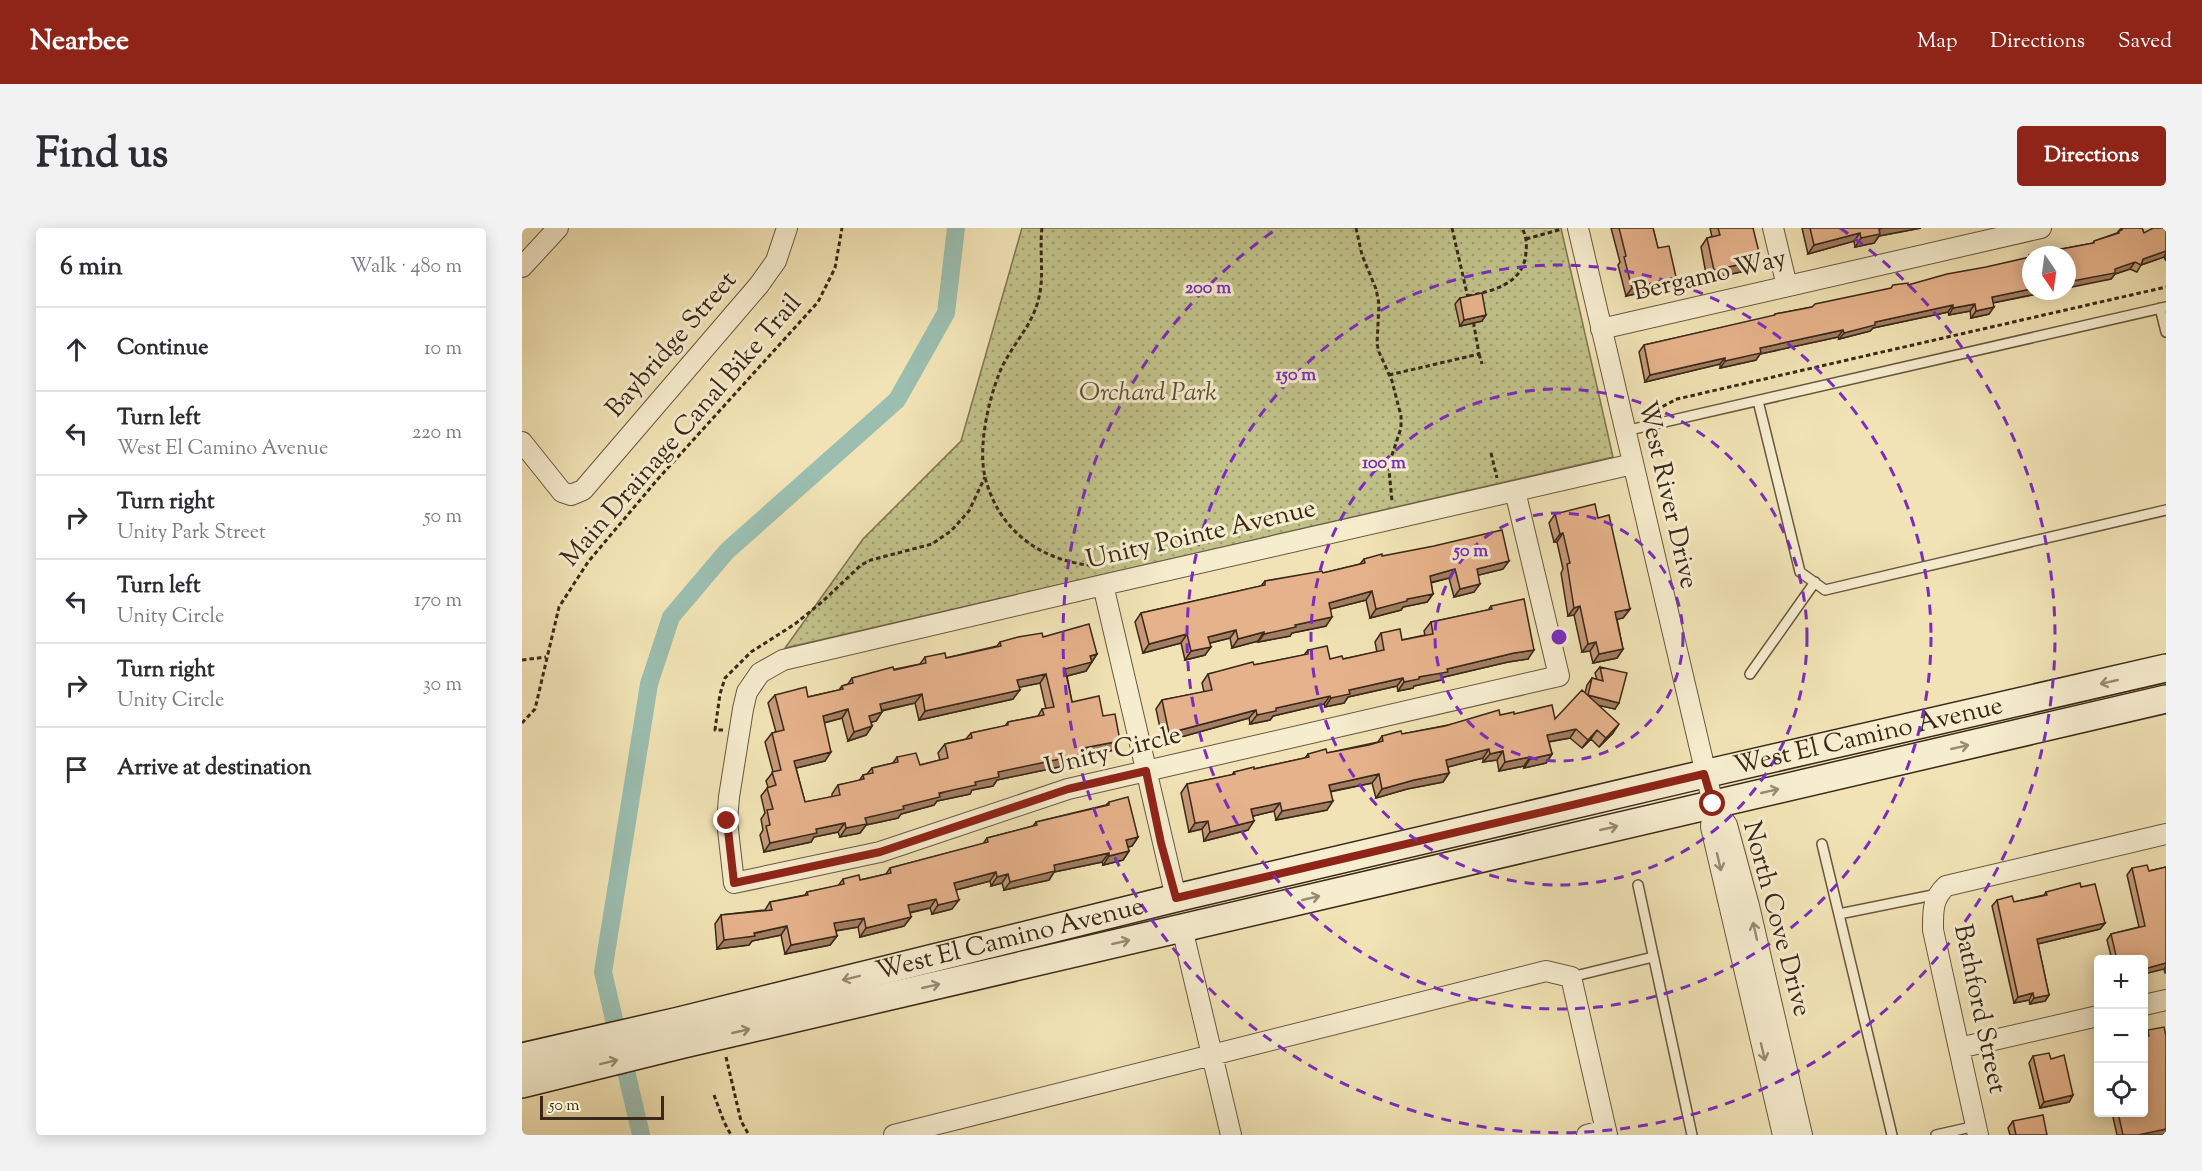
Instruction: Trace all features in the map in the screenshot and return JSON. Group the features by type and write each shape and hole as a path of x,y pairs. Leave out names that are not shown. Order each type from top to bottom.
{"main road":[{"name":"West El Camino Avenue","path":"522,1084 540,1061 682,1032 1176,898 2166,668"},
{"name":"West El Camino Avenue","path":"682,1032 720,1036 2166,699"}],"street":[{"path":"522,267 558,228"},
{"name":"Baybridge Street","path":"522,442 562,492 571,495 583,490 759,285 776,261 787,228"},
{"name":"West River Drive","path":"1578,228 1601,329 1633,429 1632,464 1704,774 1713,804"},
{"path":"1773,228 1787,286"},
{"name":"Bergamo Way","path":"1601,329 1787,286 1976,235 2041,228"},
{"name":"Unity Pointe Avenue","path":"783,660 1632,464"},
{"name":"Unity Circle","path":"783,660 760,674 747,692 727,821 734,883 880,852 1068,789 1559,676 1508,493"},
{"path":"1111,583 1146,771 1161,843 1176,898"},
{"name":"North Cove Drive","path":"1713,804 1711,827 1783,1135"},
{"name":"North Cove Drive","path":"1713,804 1728,825 1802,1135"},
{"path":"1938,894 1946,886 2166,834"},
{"name":"Bathford Street","path":"1938,894 1933,909 1933,930 1977,1131"},
{"path":"1182,928 1231,1135"},
{"path":"894,1135 1546,971 1572,977 1607,1133 1587,1135"},
{"path":"2148,1004 2166,1000"},
{"path":"1959,1048 2094,1017"}],"lane":[{"path":"1633,429 2163,307 2166,332"},
{"path":"1758,401 1800,572 1825,590 2166,510"},
{"path":"1750,674 1815,582"},
{"path":"1822,844 1892,1135"},
{"path":"1638,885 1692,1135"},
{"path":"1839,914 1938,894"},
{"path":"1572,977 1653,957"},
{"path":"1936,1135 1977,1131"}],"path":[{"name":"Main Drainage Canal Bike Trail","path":"522,723 535,709 559,607 588,562 657,480 818,302 835,268 842,228"},
{"path":"1042,228 1041,283 1038,301 1032,318 999,372 987,411 983,451 985,477 1000,512 1014,530 1029,543 1042,553 1066,562 1116,567 1111,583"},
{"path":"1356,228 1379,304 1377,344 1399,402 1401,416 1401,428 1389,470 1393,504"},
{"path":"1452,228 1469,304"},
{"path":"1468,296 1501,288 1521,272 1526,256 1526,239 1522,228"},
{"path":"1526,239 1566,228"},
{"path":"1633,429 1656,410 1677,399 2166,287"},
{"path":"1471,312 1482,364"},
{"path":"1389,375 1479,354"},
{"path":"1491,453 1508,493"},
{"path":"740,730 715,730 720,694 725,678 751,652 795,624 823,602 861,566 872,560 932,544 951,531 969,512 985,477"},
{"path":"522,660 546,657"},
{"path":"720,1036 741,1121 749,1135"},
{"path":"714,1095 731,1135"}],"green space":[{"name":"Orchard Park","path":"1022,228 1561,228 1613,457 785,648 863,539 961,441"}],"building":[{"path":"1619,228 1653,228 1658,248 1669,246 1676,277 1632,288"},
{"path":"1718,228 1753,228 1761,260 1714,270 1707,238 1720,235"},
{"path":"1810,228 1883,228 1879,229 1880,234 1861,238 1860,233 1814,245"},
{"path":"2122,228 2142,228 2144,233 2153,228 2166,228 2166,251 2143,259 2141,265 2135,262 2115,269 2115,273 2076,280 2076,246 2094,243 2094,241 2122,230"},
{"path":"2022,259 2022,291 1992,297 1994,307 1976,311 1975,304 1953,308 1953,305 1875,322 1875,325 1844,333 1843,330 1760,348 1761,353 1725,361 1725,358 1650,375 1644,345 1891,288 1893,285 1908,283 1908,285 1947,274"},
{"path":"1482,293 1486,315 1464,320 1460,298"},
{"path":"1595,504 1598,518 1609,515 1630,609 1615,612 1623,649 1599,654 1596,642 1588,644 1580,606 1574,608 1567,564 1570,563 1563,533 1560,534 1555,514"},
{"path":"1502,530 1509,561 1477,569 1480,584 1460,589 1455,569 1430,576 1433,594 1376,609 1372,591 1329,603 1332,617 1295,625 1296,627 1238,639 1236,630 1208,637 1211,647 1191,651 1187,634 1149,644 1141,613 1265,585 1265,581 1322,571 1323,573 1365,563 1364,559 1382,554 1382,556 1434,546"},
{"path":"1524,599 1534,650 1447,669 1448,672 1419,677 1419,679 1404,682 1403,678 1349,690 1350,694 1276,708 1276,711 1257,715 1256,710 1169,733 1162,700 1212,690 1208,674 1253,662 1254,665 1308,654 1308,650 1327,646 1330,659 1342,656 1343,659 1384,650 1381,633 1400,629 1402,640 1433,634 1431,622 1492,609 1491,606"},
{"path":"1089,624 1097,654 1090,656 1092,662 1065,669 1072,702 1099,696 1103,716 1115,714 1120,741 1083,748 1084,754 998,772 999,777 975,782 976,785 939,793 940,797 903,806 904,809 865,818 867,824 846,828 845,823 816,829 817,833 770,843 766,826 770,825 767,810 773,809 767,788 776,785 772,772 781,770 772,733 784,730 775,695 806,687 808,697 843,689 842,686 853,683 852,678 893,667 894,670 926,663 925,657 945,653 946,658 1001,646 1000,642 1018,637 1042,633 1043,637","holes":["1046,674 1054,707 1042,709 1044,715 1008,722 1008,725 971,733 972,738 945,744 948,758 920,765 916,753 897,757 898,762 872,768 873,773 863,775 864,779 838,785 840,795 805,802 794,761 831,752 823,716 848,709 854,732 872,726 869,716 882,712 880,704 922,694 925,711 1020,690 1017,680"]},
{"path":"1600,667 1627,673 1619,703 1588,695 1592,678 1603,681"},
{"path":"1582,690 1619,724 1606,738 1597,730 1588,740 1576,729 1547,735 1552,754 1505,762 1503,751 1490,754 1489,749 1446,760 1449,773 1382,789 1379,774 1329,785 1333,801 1282,811 1280,803 1251,809 1254,821 1210,832 1208,821 1195,823 1187,784 1235,774 1234,772 1254,767 1254,769 1309,757 1308,754 1326,749 1327,753 1369,745 1383,741 1382,736 1401,731 1402,734 1445,726 1499,710 1500,715 1514,712 1514,714 1552,705 1555,719"},
{"path":"1128,797 1138,837 1126,840 1129,851 1054,865 1055,871 1010,882 1008,874 997,877 996,872 954,883 959,900 938,905 936,899 908,905 911,917 866,928 864,918 834,923 837,936 791,945 787,926 754,933 755,936 724,940 721,915 772,910 770,902 808,895 807,892 844,884 843,879 859,875 860,880 891,873 890,868 988,842 987,838 1037,825 1036,822 1109,805 1109,802"},
{"path":"2147,865 2149,871 2166,867 2166,963 2148,968 2148,955 2116,955 2111,934 2145,926 2132,868"},
{"path":"2080,883 2081,887 2095,884 2105,923 2037,939 2049,995 2034,998 2033,993 2018,997 1997,900 2012,896 2014,902 2047,895 2046,892"},
{"path":"2164,1027 2166,1036 2166,1129 2138,1135 2123,1135 2119,1117 2148,1117 2148,1030"},
{"path":"2049,1053 2051,1059 2064,1055 2073,1095 2044,1102 2033,1056"},
{"path":"2043,1115 2047,1135 2016,1135 2013,1121"}],"waterway":[{"path":"641,1135 603,972 649,684 671,617 727,551 897,400 946,313 956,228"}],"route":[{"path":"727,821 734,883 880,852 1068,789 1146,771 1161,843 1176,898 1704,774 1713,804"}]}
